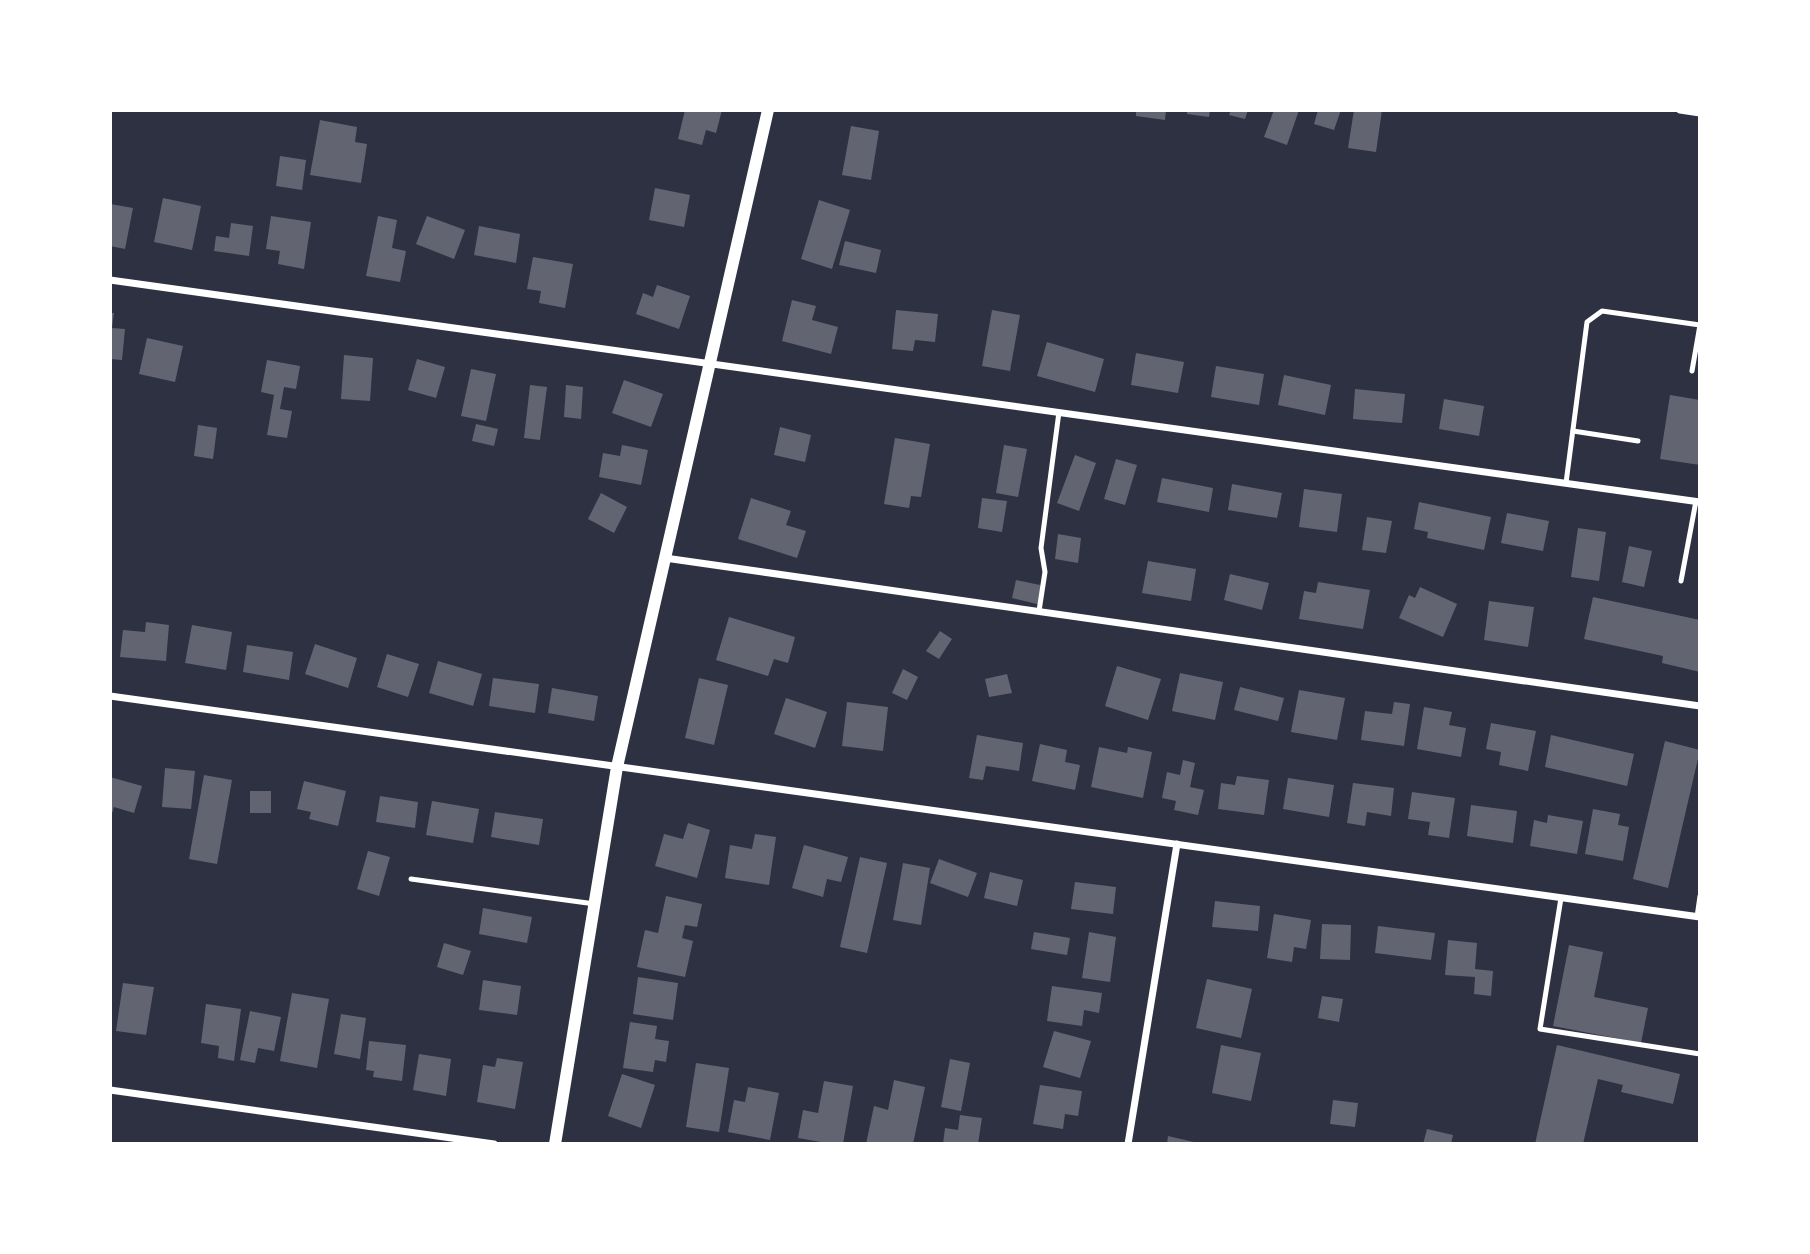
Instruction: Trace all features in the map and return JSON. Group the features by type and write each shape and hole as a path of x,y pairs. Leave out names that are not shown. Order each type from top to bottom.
{"street":[{"path":"555,1144 617,767 768,110"},
{"path":"1680,110 1700,113"},
{"path":"110,280 1698,501"},
{"path":"665,558 1700,706"},
{"path":"110,696 1698,917"},
{"path":"1128,1144 1177,844"},
{"path":"110,1090 494,1144"}],"lane":[{"path":"1566,483 1587,323 1602,311 1700,325 1692,371"},
{"path":"1039,611 1045,572 1041,548 1059,412"},
{"path":"1573,431 1638,441"},
{"path":"1681,581 1698,501"},
{"path":"411,880 595,904"},
{"path":"1698,917 1700,896"},
{"path":"1561,898 1540,1029 1700,1054"}],"building":[{"path":"685,110 722,110 716,133 706,130 702,145 678,139"},
{"path":"1136,110 1166,110 1165,120 1136,116"},
{"path":"1187,110 1210,110 1209,117 1187,114"},
{"path":"1231,110 1248,110 1245,119 1229,115"},
{"path":"1274,110 1299,110 1287,145 1264,137"},
{"path":"1318,110 1341,110 1334,130 1314,124"},
{"path":"1354,110 1382,110 1376,152 1348,148"},
{"path":"320,120 357,127 355,142 367,144 361,183 310,175"},
{"path":"851,126 879,131 871,180 842,175"},
{"path":"280,156 306,160 302,190 276,186"},
{"path":"655,188 690,195 684,227 649,220"},
{"path":"163,198 201,206 192,250 154,242"},
{"path":"819,200 850,210 832,269 801,259"},
{"path":"110,204 133,208 125,249 110,246"},
{"path":"271,216 311,222 304,269 278,264 280,251 266,249"},
{"path":"378,216 397,220 392,248 406,251 400,282 366,276"},
{"path":"427,216 465,230 454,259 416,244"},
{"path":"231,223 253,226 249,256 214,251 216,236 229,238"},
{"path":"479,226 520,234 516,263 474,255"},
{"path":"845,241 881,250 876,273 839,265"},
{"path":"533,257 573,264 565,308 539,303 541,291 527,289"},
{"path":"657,285 690,296 679,329 636,314 643,293 653,297"},
{"path":"792,300 816,306 812,320 838,327 831,354 782,341"},
{"path":"896,310 938,314 935,342 915,340 913,351 892,349"},
{"path":"992,310 1020,315 1010,371 982,366"},
{"path":"110,313 114,313 112,328 125,329 122,360 110,359"},
{"path":"147,338 183,346 175,382 139,374"},
{"path":"1047,342 1104,359 1095,392 1037,376"},
{"path":"1136,353 1184,362 1178,393 1131,385"},
{"path":"344,355 373,358 370,401 341,399"},
{"path":"417,359 445,367 436,398 408,390"},
{"path":"267,360 300,366 296,389 284,387 280,409 292,411 287,438 267,435 274,395 261,392"},
{"path":"1216,366 1264,374 1259,405 1211,397"},
{"path":"471,369 496,374 486,421 461,416"},
{"path":"1284,375 1331,385 1325,415 1278,405"},
{"path":"624,380 663,394 651,427 612,413"},
{"path":"530,385 547,387 540,440 524,438"},
{"path":"566,385 583,387 581,419 564,417"},
{"path":"1355,389 1405,394 1402,423 1353,419"},
{"path":"1670,395 1700,400 1700,465 1660,459"},
{"path":"1444,399 1484,406 1479,436 1439,429"},
{"path":"476,424 498,429 494,446 472,441"},
{"path":"198,425 217,428 213,459 194,456"},
{"path":"780,427 811,435 805,462 774,455"},
{"path":"895,438 930,444 921,497 911,496 909,508 884,504"},
{"path":"622,445 648,450 641,485 599,477 603,453 620,456"},
{"path":"1004,445 1027,449 1018,497 996,493"},
{"path":"1075,455 1096,463 1079,511 1057,503"},
{"path":"1116,459 1137,465 1125,505 1104,499"},
{"path":"1162,478 1213,488 1209,512 1157,502"},
{"path":"1232,484 1282,493 1277,518 1228,510"},
{"path":"1304,489 1342,494 1337,532 1299,527"},
{"path":"601,493 627,507 614,533 588,519"},
{"path":"751,498 791,511 786,525 806,531 797,558 738,539"},
{"path":"982,498 1007,501 1002,532 978,528"},
{"path":"1419,502 1491,517 1484,550 1427,538 1428,532 1414,529"},
{"path":"1507,513 1549,521 1543,551 1501,543"},
{"path":"1367,517 1392,521 1386,553 1362,550"},
{"path":"1578,528 1606,532 1599,581 1571,577"},
{"path":"1058,534 1081,538 1078,563 1055,559"},
{"path":"1629,546 1652,551 1644,587 1622,582"},
{"path":"1148,561 1196,569 1191,601 1142,593"},
{"path":"1230,574 1269,583 1262,610 1224,600"},
{"path":"1016,580 1045,586 1041,605 1012,598"},
{"path":"1318,582 1370,590 1363,629 1299,619 1304,591 1316,593"},
{"path":"1420,587 1457,604 1443,637 1399,618 1409,595 1415,598"},
{"path":"1593,597 1700,620 1700,672 1662,663 1663,656 1584,639"},
{"path":"1489,601 1534,607 1528,647 1484,640"},
{"path":"729,617 795,637 788,663 774,659 768,676 716,660"},
{"path":"146,622 169,625 166,661 120,657 123,630 145,632"},
{"path":"192,625 232,632 226,670 185,663"},
{"path":"940,631 952,639 939,659 926,651"},
{"path":"315,644 357,658 348,688 305,674"},
{"path":"247,645 293,652 289,680 243,672"},
{"path":"387,654 419,664 408,697 377,687"},
{"path":"438,661 482,674 473,706 429,693"},
{"path":"1117,666 1161,679 1148,720 1105,706"},
{"path":"903,669 918,677 907,700 892,693"},
{"path":"1180,673 1223,682 1215,720 1172,711"},
{"path":"1007,674 1012,693 989,697 985,679"},
{"path":"493,678 539,684 535,713 489,706"},
{"path":"699,678 728,685 714,745 685,738"},
{"path":"1240,687 1284,698 1278,721 1234,710"},
{"path":"552,688 598,696 594,721 548,713"},
{"path":"1299,690 1345,698 1337,740 1291,732"},
{"path":"786,698 827,712 815,748 774,734"},
{"path":"847,702 888,707 883,751 842,746"},
{"path":"1394,702 1410,704 1404,746 1361,740 1365,711 1392,714"},
{"path":"1424,707 1452,712 1449,725 1466,728 1461,757 1417,749"},
{"path":"1491,723 1536,731 1528,771 1499,765 1501,752 1486,749"},
{"path":"977,735 1023,743 1019,771 986,766 983,780 969,778"},
{"path":"1551,735 1634,754 1627,786 1545,767"},
{"path":"1665,741 1700,750 1668,888 1633,879"},
{"path":"1040,744 1067,750 1065,762 1080,765 1075,790 1032,781"},
{"path":"1099,747 1127,753 1128,747 1152,752 1143,798 1091,787"},
{"path":"1183,760 1195,763 1190,787 1204,790 1198,815 1174,810 1176,801 1162,798 1167,772 1180,775"},
{"path":"165,768 195,771 191,809 162,807"},
{"path":"204,775 232,780 217,864 189,859"},
{"path":"1237,776 1269,780 1264,815 1218,809 1221,783 1235,785"},
{"path":"110,777 142,786 134,813 114,807 110,820"},
{"path":"1288,778 1334,785 1329,817 1283,809"},
{"path":"304,781 346,791 338,826 309,819 311,812 297,809"},
{"path":"1353,783 1394,788 1391,816 1367,812 1365,826 1347,823"},
{"path":"250,791 271,791 271,813 250,813"},
{"path":"1412,792 1455,798 1449,838 1428,835 1430,822 1408,819"},
{"path":"380,796 418,802 415,828 376,822"},
{"path":"432,801 479,809 473,843 426,835"},
{"path":"1471,805 1517,811 1513,843 1467,836"},
{"path":"1593,809 1620,814 1618,825 1629,827 1623,861 1585,854"},
{"path":"495,812 543,819 539,845 491,837"},
{"path":"1548,815 1583,821 1577,854 1530,846 1534,820 1547,823"},
{"path":"688,823 710,830 697,878 655,866 664,834 683,839"},
{"path":"755,834 776,837 769,885 725,878 730,845 752,849"},
{"path":"804,845 848,857 841,882 827,879 823,897 792,888"},
{"path":"368,851 390,857 379,896 357,889"},
{"path":"860,857 887,863 867,953 840,947"},
{"path":"939,859 977,873 968,897 930,883"},
{"path":"903,863 930,868 921,925 893,920"},
{"path":"990,872 1023,880 1017,906 984,898"},
{"path":"1075,882 1116,887 1113,914 1071,909"},
{"path":"666,896 702,904 697,927 685,925 682,938 693,941 685,977 637,967 645,930 658,933"},
{"path":"1215,901 1260,906 1258,931 1212,927"},
{"path":"483,908 532,917 527,943 479,934"},
{"path":"1274,914 1311,920 1306,949 1294,947 1292,962 1267,958"},
{"path":"1322,924 1351,925 1350,960 1320,959"},
{"path":"1378,926 1435,933 1431,960 1375,953"},
{"path":"1034,932 1070,938 1067,955 1031,949"},
{"path":"1089,932 1116,937 1110,982 1082,978"},
{"path":"1448,940 1477,943 1475,969 1493,971 1491,996 1474,994 1475,977 1445,975"},
{"path":"444,943 471,951 463,975 437,967"},
{"path":"1569,945 1603,952 1594,997 1648,1008 1641,1043 1553,1026"},
{"path":"638,977 678,983 673,1020 633,1014"},
{"path":"1207,979 1252,989 1241,1038 1196,1028"},
{"path":"483,980 521,986 517,1015 479,1010"},
{"path":"123,983 154,987 146,1035 116,1031"},
{"path":"1052,986 1102,993 1099,1013 1084,1010 1082,1026 1047,1021"},
{"path":"292,993 329,999 317,1068 280,1061"},
{"path":"1322,996 1343,999 1339,1022 1318,1018"},
{"path":"206,1004 241,1009 234,1061 218,1058 219,1046 201,1043"},
{"path":"250,1011 281,1017 274,1051 258,1048 255,1063 240,1060"},
{"path":"341,1014 366,1018 360,1059 334,1054"},
{"path":"630,1022 657,1026 655,1039 669,1041 666,1062 655,1060 653,1072 623,1068"},
{"path":"1054,1031 1091,1041 1080,1078 1043,1067"},
{"path":"369,1041 406,1045 402,1081 373,1077 374,1071 366,1070"},
{"path":"1221,1045 1261,1053 1251,1101 1212,1093"},
{"path":"1557,1045 1680,1074 1673,1104 1621,1092 1623,1085 1598,1079 1583,1144 1535,1144"},
{"path":"419,1054 451,1059 446,1096 413,1090"},
{"path":"497,1058 523,1062 515,1109 477,1102 483,1065 495,1067"},
{"path":"950,1059 970,1063 961,1111 941,1107"},
{"path":"696,1063 729,1068 719,1132 686,1127"},
{"path":"622,1074 655,1085 641,1128 608,1116"},
{"path":"894,1080 925,1087 913,1144 866,1144 874,1106 888,1110"},
{"path":"824,1081 853,1086 843,1144 798,1138 803,1110 818,1113"},
{"path":"1040,1085 1082,1091 1078,1116 1065,1114 1063,1129 1033,1124"},
{"path":"748,1087 779,1093 770,1140 728,1132 734,1100 745,1102"},
{"path":"1333,1100 1358,1103 1355,1127 1330,1124"},
{"path":"960,1115 982,1118 978,1144 943,1144 945,1128 958,1130"},
{"path":"1427,1129 1453,1135 1451,1144 1423,1144"},
{"path":"1168,1136 1198,1143 1198,1144 1167,1144"}]}
